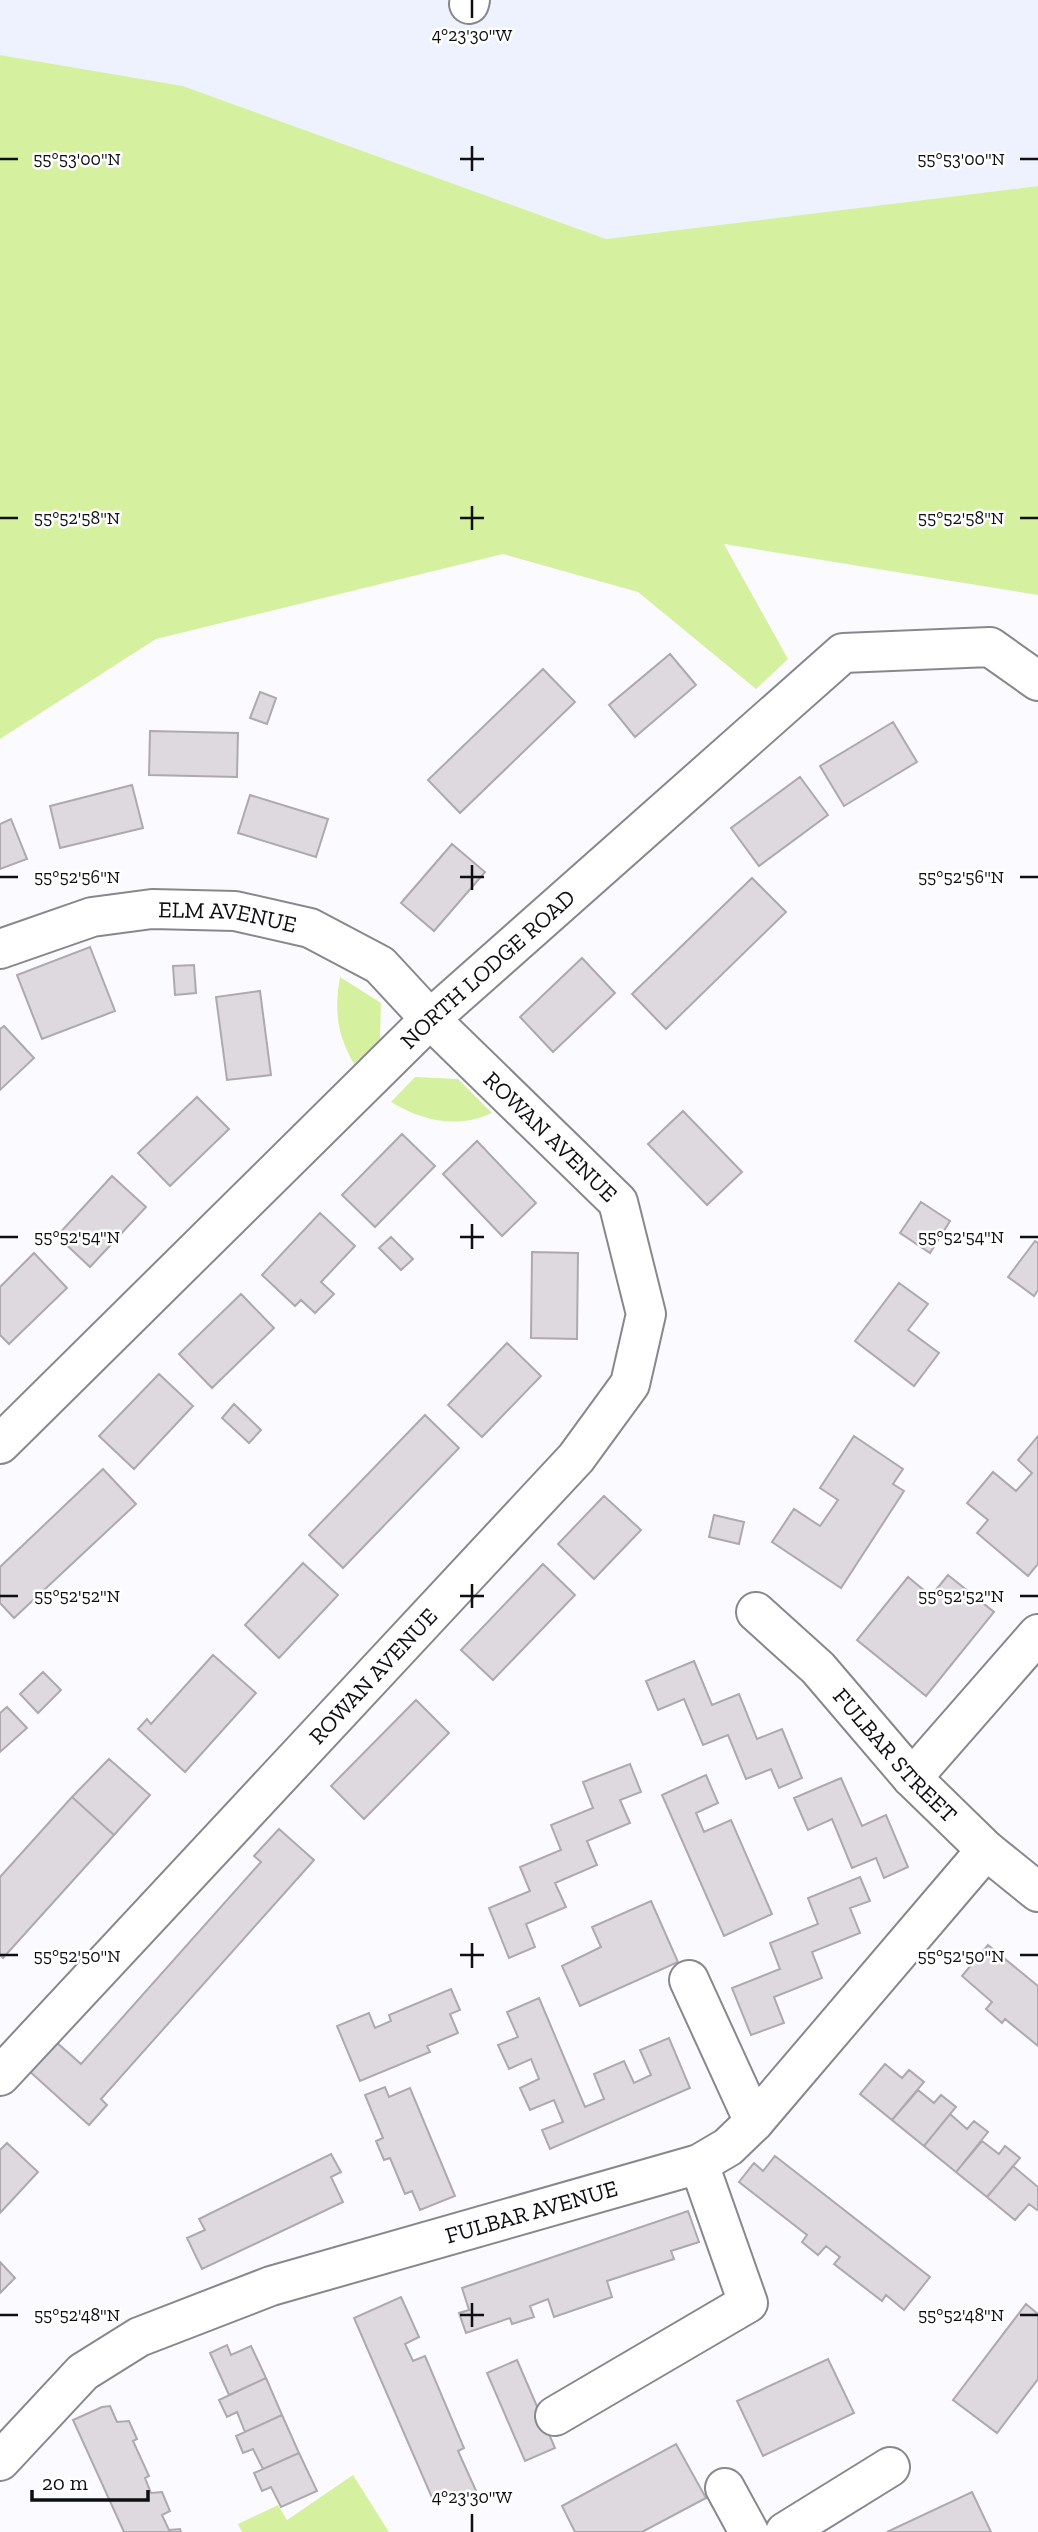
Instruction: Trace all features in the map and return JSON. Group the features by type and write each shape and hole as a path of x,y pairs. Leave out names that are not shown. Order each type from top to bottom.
{"street":[{"name":"NORTH LODGE ROAD","path":"0,1444 430,1018 843,653 990,647 1038,681"},
{"name":"ELM AVENUE","path":"0,949 92,917 152,909 235,911 310,928 380,965 430,1018"},
{"name":"ROWAN AVENUE","path":"0,2076 576,1458 630,1384 646,1314 618,1202 430,1018"},
{"name":"FULBAR STREET","path":"756,1612 818,1668 912,1778 986,1850 1038,1892"},
{"path":"912,1778 1038,1634"},
{"name":"FULBAR AVENUE","path":"0,2461 83,2372 139,2337 271,2286 699,2164 729,2147 754,2122 986,1850"},
{"path":"689,1980 754,2122"},
{"path":"555,2416 748,2302 699,2164"},
{"path":"785,2532 890,2468"},
{"path":"725,2488 750,2532"}],"shaded area":[{"path":"0,0 1038,0 1038,186 606,239 183,86 0,55"}],"green space":[{"path":"0,55 183,86 606,239 1038,186 1038,595 724,544 788,659 756,689 638,592 503,554 156,639 0,739"},
{"path":"340,977 381,1003 380,1040 354,1064 338,1022"},
{"path":"415,1077 458,1079 492,1113 466,1121 440,1121 415,1114 391,1102"},
{"path":"353,2475 389,2532 242,2532 238,2524 278,2505 287,2520"}],"building":[{"path":"670,654 696,685 635,737 609,705"},
{"path":"543,669 575,702 460,813 428,780"},
{"path":"260,692 276,698 267,724 250,718"},
{"path":"893,722 917,762 844,806 820,766"},
{"path":"150,731 238,733 237,777 149,775"},
{"path":"800,777 828,815 759,866 731,828"},
{"path":"132,785 143,828 60,848 50,806"},
{"path":"250,795 328,819 316,857 238,833"},
{"path":"11,819 27,859 0,869 0,824"},
{"path":"452,844 485,872 434,931 401,903"},
{"path":"752,878 786,912 666,1029 632,994"},
{"path":"90,947 115,1011 42,1039 17,975"},
{"path":"582,958 615,993 553,1052 520,1017"},
{"path":"194,965 196,993 175,995 173,966"},
{"path":"260,991 271,1075 227,1080 216,997"},
{"path":"4,1026 34,1058 0,1090 0,1029"},
{"path":"197,1097 229,1129 170,1186 138,1153"},
{"path":"683,1111 742,1172 707,1205 648,1144"},
{"path":"402,1134 435,1166 375,1227 342,1195"},
{"path":"477,1141 536,1203 502,1236 443,1174"},
{"path":"112,1176 146,1207 90,1267 57,1236"},
{"path":"921,1202 950,1221 930,1253 900,1233"},
{"path":"320,1213 355,1246 321,1282 334,1294 315,1313 301,1300 295,1306 262,1275"},
{"path":"391,1237 413,1259 401,1270 379,1248"},
{"path":"1035,1241 1038,1243 1038,1290 1034,1296 1008,1277"},
{"path":"532,1252 578,1253 577,1339 531,1338"},
{"path":"34,1253 67,1288 9,1344 0,1335 0,1287"},
{"path":"899,1283 928,1304 908,1330 939,1353 914,1386 855,1341"},
{"path":"241,1294 274,1328 212,1388 179,1354"},
{"path":"507,1343 541,1376 482,1437 448,1405"},
{"path":"159,1374 193,1406 134,1469 99,1436"},
{"path":"234,1404 261,1430 249,1443 222,1418"},
{"path":"425,1415 459,1448 343,1568 309,1535"},
{"path":"854,1436 903,1469 893,1484 904,1491 841,1588 772,1542 794,1509 820,1526 838,1500 820,1488"},
{"path":"1038,1436 1038,1564 1028,1576 977,1533 988,1520 967,1503 993,1472 1016,1491 1032,1473 1018,1460"},
{"path":"103,1469 136,1504 14,1618 0,1603 0,1567"},
{"path":"604,1496 641,1530 594,1579 558,1544"},
{"path":"714,1515 744,1522 739,1544 709,1537"},
{"path":"303,1563 338,1595 279,1658 245,1625"},
{"path":"543,1564 575,1595 493,1680 461,1650"},
{"path":"948,1575 994,1612 926,1696 857,1640 908,1577 931,1596"},
{"path":"213,1655 256,1693 185,1772 138,1729 147,1719 151,1724"},
{"path":"694,1661 712,1705 739,1694 757,1739 782,1729 802,1778 779,1788 771,1769 746,1779 728,1735 703,1745 684,1699 658,1710 646,1681"},
{"path":"43,1672 61,1690 38,1713 20,1694"},
{"path":"416,1700 449,1733 364,1819 331,1786"},
{"path":"7,1707 27,1728 0,1752 0,1713"},
{"path":"109,1759 150,1795 114,1835 72,1797"},
{"path":"630,1764 641,1792 620,1800 630,1823 587,1841 597,1865 555,1883 566,1907 526,1924 535,1947 509,1958 489,1908 530,1891 520,1867 561,1850 551,1825 593,1808 583,1782"},
{"path":"706,1775 718,1803 696,1813 704,1832 731,1820 772,1914 724,1936 662,1795"},
{"path":"841,1778 862,1826 886,1815 908,1867 884,1878 876,1858 852,1868 832,1819 808,1830 794,1798"},
{"path":"72,1797 114,1835 3,1958 0,1955 0,1877"},
{"path":"279,1829 314,1860 101,2099 107,2105 89,2125 28,2070 55,2041 81,2064 261,1862 254,1856"},
{"path":"860,1877 870,1901 850,1908 860,1933 812,1952 822,1978 774,1997 784,2023 751,2035 732,1988 780,1969 770,1943 818,1924 808,1898"},
{"path":"651,1901 678,1962 580,2006 562,1966 601,1947 592,1927"},
{"path":"988,1945 1038,1986 1038,2046 1005,2019 1002,2023 986,2009 992,2002 962,1976"},
{"path":"451,1989 460,2010 450,2014 458,2033 427,2046 430,2052 360,2081 337,2026 369,2013 375,2028 391,2021 389,2015"},
{"path":"539,1998 585,2107 604,2099 594,2074 624,2061 634,2083 651,2075 640,2050 669,2038 690,2088 550,2149 542,2130 563,2122 554,2100 530,2110 520,2088 539,2079 531,2059 509,2069 498,2045 518,2037 507,2012"},
{"path":"885,2064 902,2078 909,2070 924,2082 892,2120 860,2094"},
{"path":"385,2087 389,2097 410,2088 455,2196 420,2210 412,2191 405,2194 390,2158 384,2160 376,2141 383,2138 365,2095"},
{"path":"918,2090 934,2103 941,2095 956,2107 924,2146 892,2120"},
{"path":"950,2114 967,2129 974,2121 988,2132 956,2172 924,2146"},
{"path":"982,2141 999,2154 1005,2146 1020,2158 987,2197 956,2172"},
{"path":"7,2143 38,2172 0,2213 0,2150"},
{"path":"331,2154 341,2172 331,2177 343,2202 202,2269 187,2238 205,2230 199,2219"},
{"path":"775,2156 930,2277 904,2310 886,2295 882,2301 834,2264 840,2257 826,2246 818,2255 802,2242 807,2235 739,2182 754,2163 763,2171"},
{"path":"1013,2166 1038,2187 1038,2209 1029,2204 1015,2220 987,2197"},
{"path":"688,2211 699,2242 671,2251 674,2259 607,2281 612,2297 554,2317 548,2299 530,2306 534,2317 512,2324 510,2318 466,2333 459,2313 469,2310 462,2288"},
{"path":"0,2262 15,2278 0,2293"},
{"path":"401,2297 419,2337 405,2344 413,2361 425,2356 464,2448 458,2451 477,2493 458,2500 454,2491 433,2500 354,2318"},
{"path":"1026,2304 1038,2314 1038,2379 997,2433 953,2400"},
{"path":"227,2345 231,2355 251,2346 266,2378 229,2395 210,2353"},
{"path":"828,2359 854,2413 763,2456 737,2401"},
{"path":"517,2360 555,2448 525,2461 487,2373"},
{"path":"266,2378 282,2415 245,2432 237,2412 227,2417 219,2400"},
{"path":"110,2406 117,2422 129,2421 137,2439 133,2441 149,2476 145,2478 151,2493 162,2492 170,2511 162,2515 169,2530 180,2529 181,2532 124,2532 73,2420"},
{"path":"282,2415 299,2453 263,2469 253,2449 243,2453 236,2436"},
{"path":"676,2444 706,2498 642,2532 575,2532 562,2506"},
{"path":"299,2453 317,2491 281,2507 271,2487 262,2491 254,2473"},
{"path":"972,2492 991,2532 887,2532"}]}
